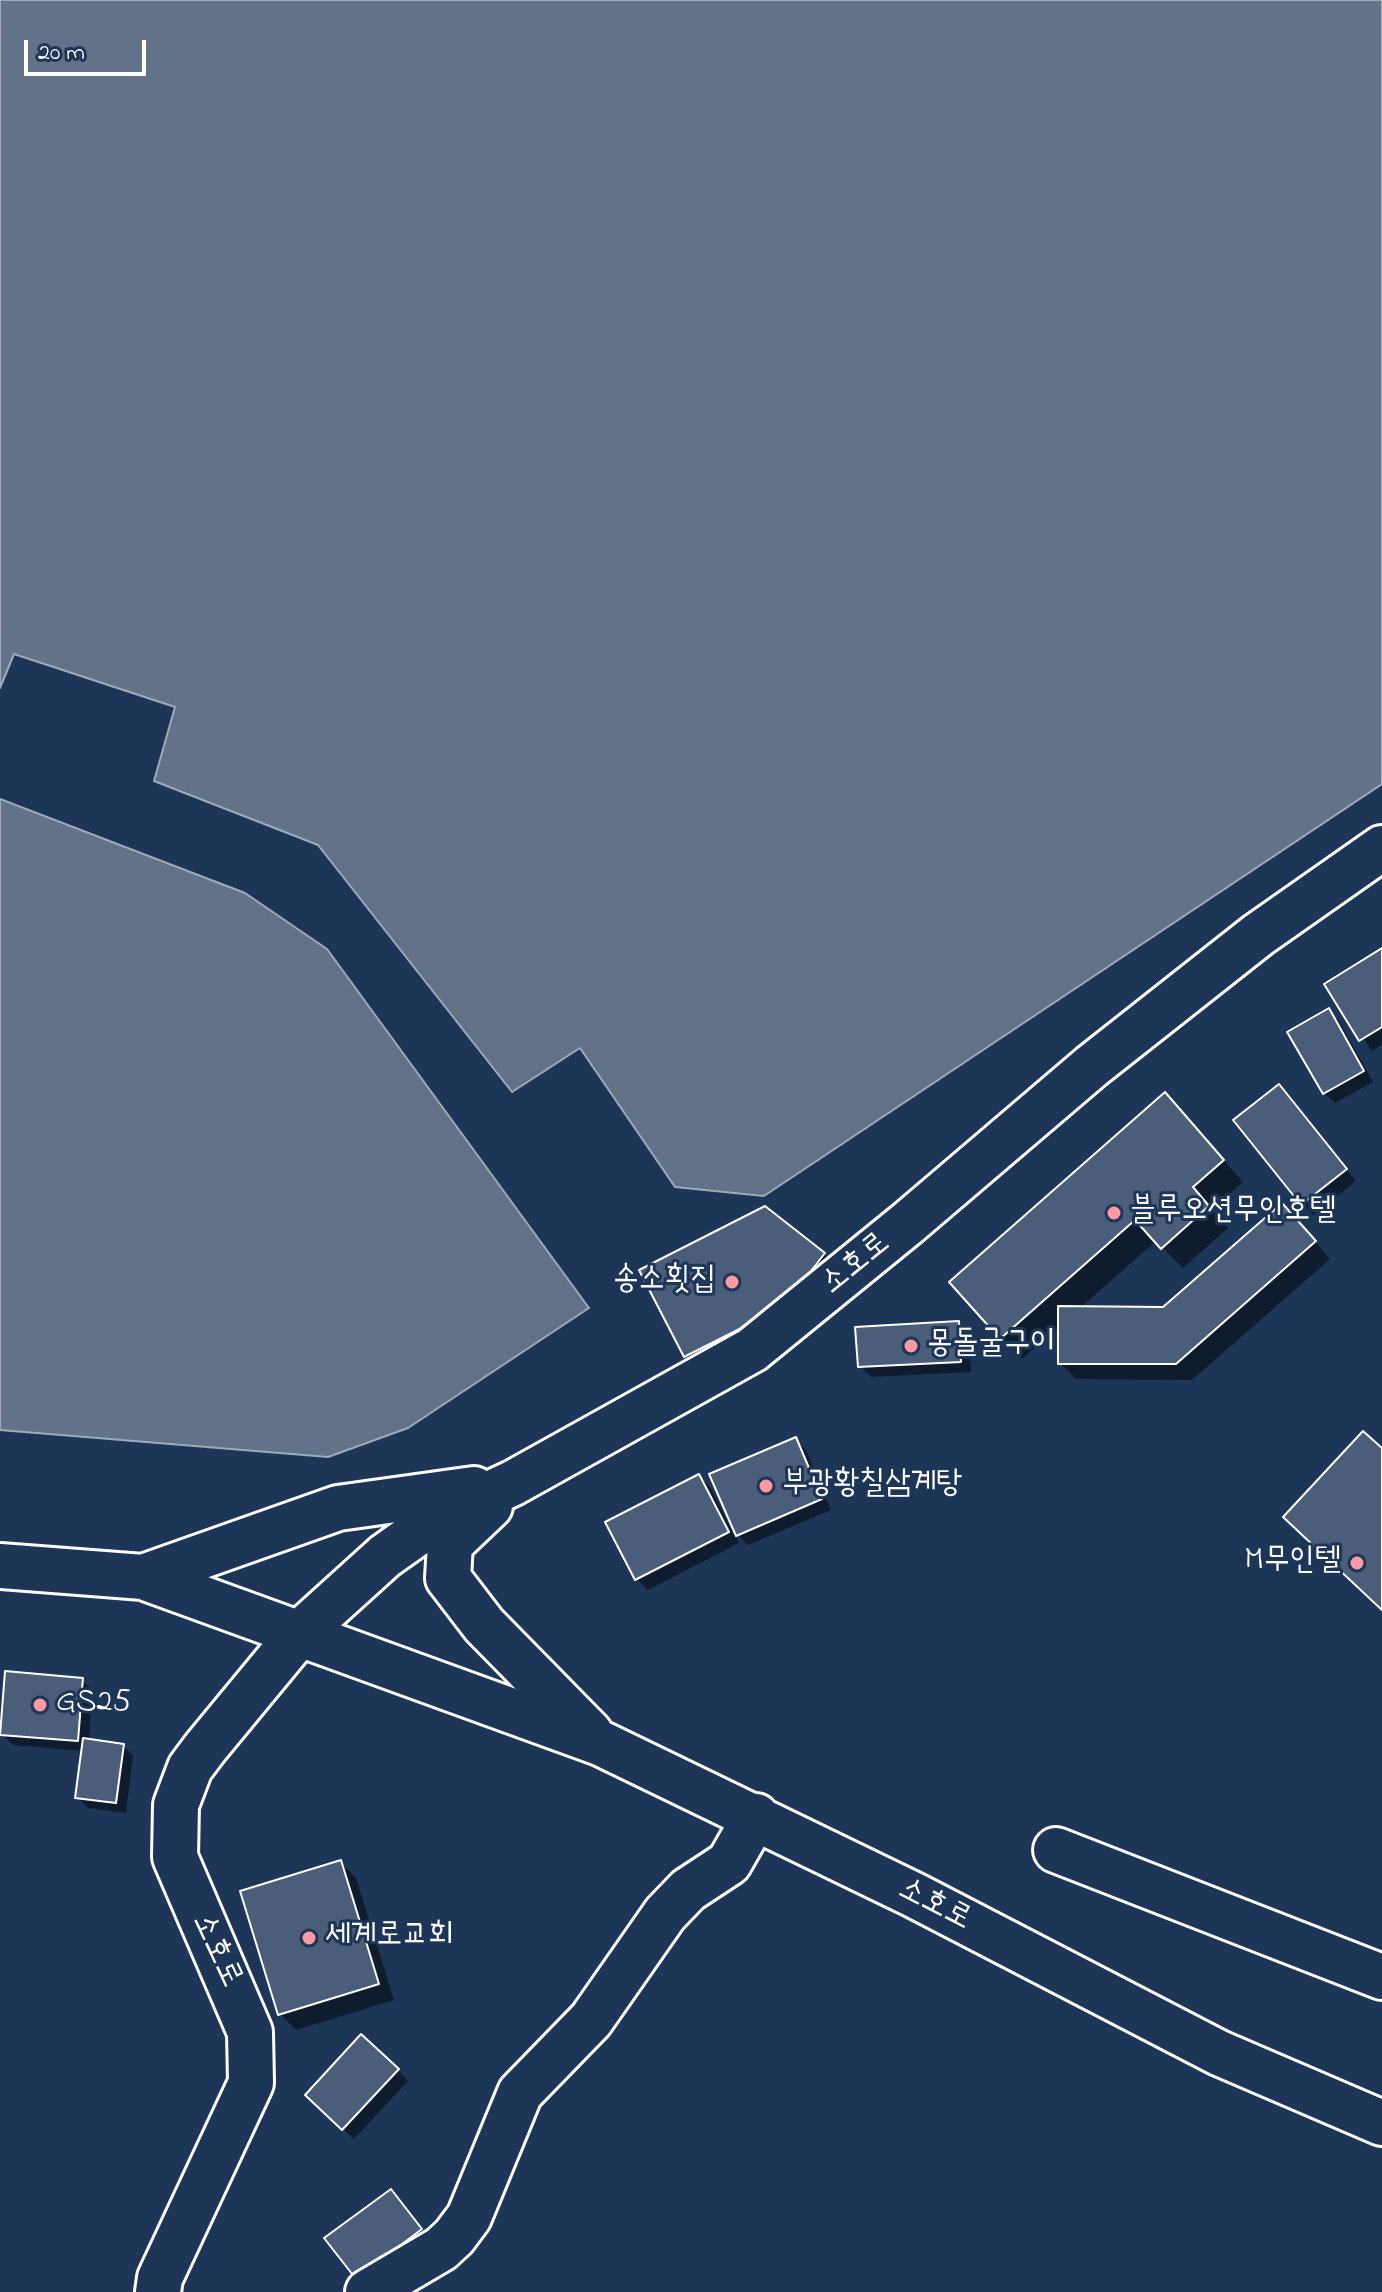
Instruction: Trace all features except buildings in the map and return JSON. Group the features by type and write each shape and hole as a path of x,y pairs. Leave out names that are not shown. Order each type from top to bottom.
{"street":[{"name":"소호로","path":"158,2292 160,2278 251,2083 250,2032 175,1857 176,1805 197,1758 300,1633 385,1556 440,1517 513,1483 752,1350 1104,1057 1258,935 1382,848"},
{"path":"143,1577 338,1508 513,1483"},
{"path":"513,1483 450,1544 448,1578 484,1625 600,1743"},
{"name":"소호로","path":"0,1566 143,1577 600,1743 756,1816 1219,2053 1382,2123"},
{"path":"368,2292 441,2249 454,2237 469,2217 520,2093 591,2020 665,1914 688,1890 729,1863 756,1816"},
{"path":"1056,1850 1382,1977"}],"water":[{"path":"0,0 1382,0 1382,784 764,1196 675,1187 580,1048 512,1092 318,845 154,781 175,707 14,654 0,688"},
{"path":"0,799 245,893 327,949 589,1308 408,1428 328,1457 0,1430"}],"place":[{"name":"블루오션무인호텔","path":"1114,1213"},
{"name":"송소횟집","path":"732,1282"},
{"name":"몽돌굴구이","path":"911,1346"},
{"name":"부광황칠삼계탕","path":"766,1486"},
{"name":"M무인텔","path":"1357,1563"},
{"name":"GS25","path":"40,1705"},
{"name":"세계로교회","path":"309,1938"}]}
